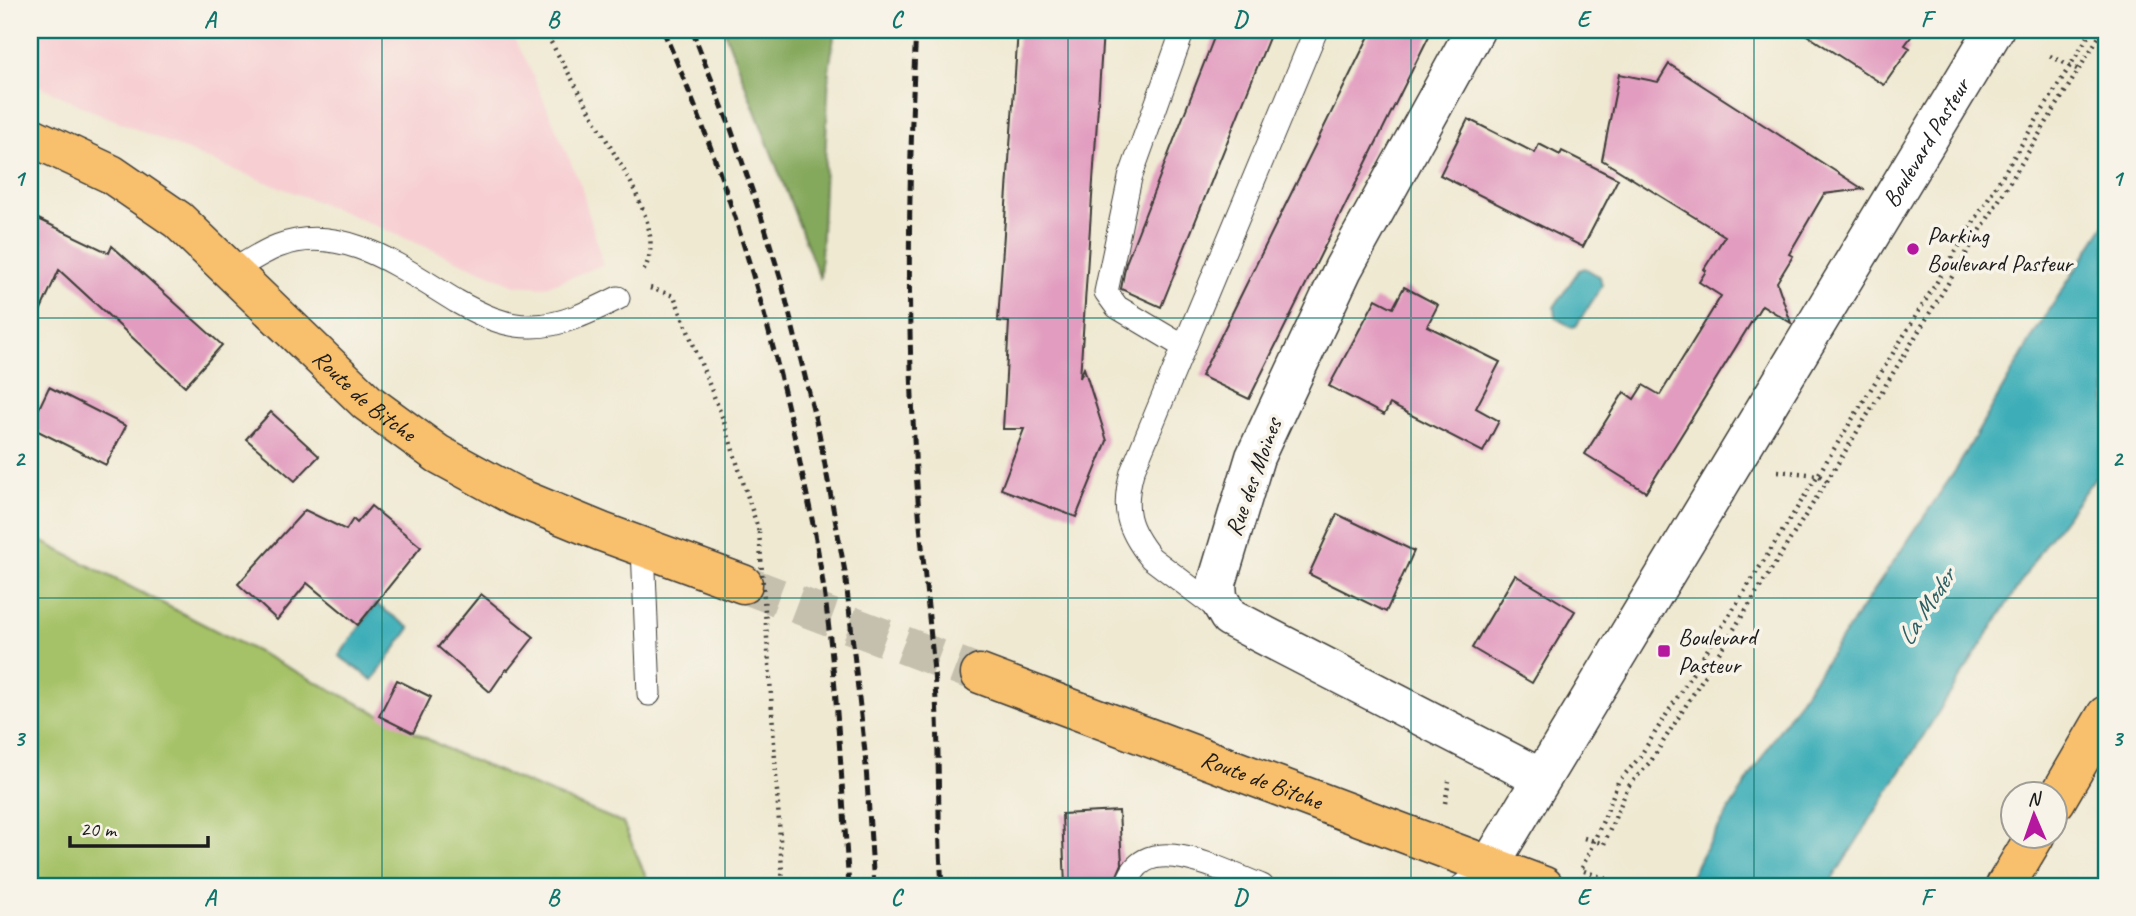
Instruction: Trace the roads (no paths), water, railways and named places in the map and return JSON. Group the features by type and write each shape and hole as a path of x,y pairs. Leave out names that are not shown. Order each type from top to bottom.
{"main road":[{"name":"Route de Bitche","path":"30,136 111,174 178,220 368,403 438,454 517,497 743,584"},
{"name":"Route de Bitche","path":"980,674 1476,876 1544,886"},
{"path":"2068,780 2106,715"},
{"path":"2005,886 2026,850"}],"street":[{"name":"Rue des Moines","path":"1229,617 1218,598 1217,583 1255,457 1343,270 1475,30"},
{"name":"Boulevard Pasteur","path":"1476,876 1541,778 1994,30"},
{"path":"1229,617 1541,778"}],"lane":[{"path":"1183,30 1130,178 1106,292 1117,307 1184,347"},
{"path":"1229,617 1151,558 1133,534 1126,492 1316,30"},
{"path":"231,272 279,245 327,240 373,252 471,309 506,323 532,326 559,322 618,298"},
{"path":"643,547 649,694"},
{"path":"1127,886 1138,866 1152,856 1181,855 1262,886"}],"water":[{"name":"La Moder","path":"2106,223 2106,463 2045,544 1828,886 1686,886 1702,854 1774,738 1957,468 2037,329"},
{"path":"1585,268 1600,277 1602,286 1576,326 1571,327 1555,317 1554,307 1579,270"},
{"path":"376,604 410,628 373,680 339,656"}],"tunnel":[{"path":"743,584 980,674"}],"railway":[{"path":"663,30 704,131 740,233 756,285 796,444 815,534 831,644 849,886"},
{"path":"692,30 731,129 765,228 781,280 819,433 845,572 865,752 874,886"},
{"path":"916,30 910,201 911,371 919,514 937,717 942,886"}],"place":[{"name":"Parking Boulevard Pasteur","path":"1913,249"},
{"name":"Boulevard Pasteur","path":"1664,651"}]}
